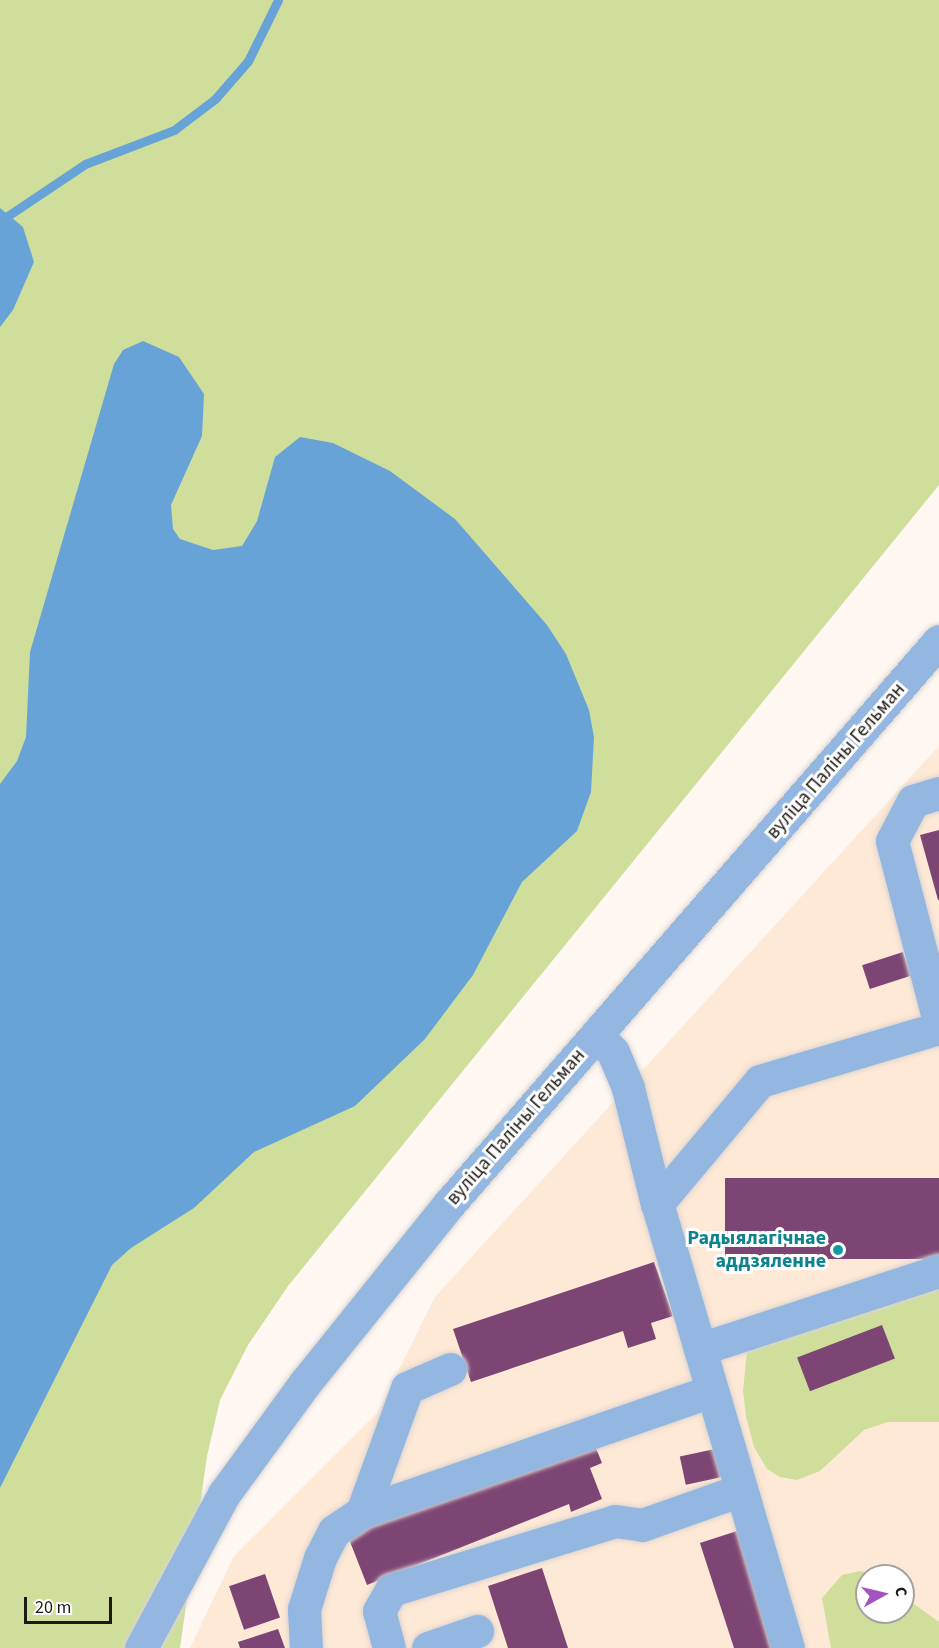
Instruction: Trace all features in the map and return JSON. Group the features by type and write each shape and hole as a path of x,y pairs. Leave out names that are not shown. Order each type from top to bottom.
{"street":[{"name":"вуліца Паліны Гельман","path":"141,1648 224,1494 305,1383 449,1204 939,642"},
{"path":"939,794 914,801 892,841 939,1021"},
{"path":"657,1204 760,1081 939,1028"},
{"path":"597,1035 613,1052 628,1088 657,1204 788,1648"},
{"path":"700,1349 939,1271"},
{"path":"362,1512 406,1388 450,1369"},
{"path":"306,1648 304,1609 320,1558 334,1532 362,1512 712,1391"},
{"path":"388,1648 379,1611 391,1590 615,1521 642,1524 741,1490"},
{"path":"428,1648 477,1631"}],"shaded area":[{"path":"939,746 939,1648 190,1648 234,1556 378,1412 435,1297"}],"green space":[{"path":"0,0 939,0 939,485 288,1286 248,1345 220,1400 207,1456 180,1648 0,1648"},
{"path":"939,1274 939,1422 888,1422 864,1430 820,1471 797,1480 780,1477 767,1469 754,1447 746,1417 743,1391 747,1350"},
{"path":"855,1572 855,1624 915,1624 915,1605 939,1622 939,1648 831,1648 822,1598 842,1575"}],"water":[{"path":"0,208 23,227 34,262 13,310 0,327"},
{"path":"143,341 179,357 204,394 202,436 171,505 173,529 180,539 213,550 242,546 257,521 275,457 300,437 333,443 390,471 455,519 547,625 566,654 589,710 594,737 591,792 577,831 522,882 473,975 425,1039 355,1106 254,1152 194,1208 131,1248 112,1265 0,1488 0,784 17,761 26,737 30,652 114,364 123,350"}],"building":[{"path":"939,830 939,900 938,900 920,835"},
{"path":"903,952 911,976 870,989 862,965"},
{"path":"725,1178 939,1178 939,1259 725,1259"},
{"path":"654,1262 673,1316 651,1323 656,1339 628,1348 623,1331 471,1382 453,1329"},
{"path":"882,1325 895,1359 810,1391 797,1358"},
{"path":"591,1436 602,1463 590,1468 602,1499 571,1512 569,1504 367,1585 347,1534"},
{"path":"715,1449 721,1477 686,1485 680,1456"},
{"path":"737,1531 775,1648 734,1648 700,1543"},
{"path":"542,1568 568,1648 508,1648 488,1586"},
{"path":"265,1574 280,1617 244,1630 229,1586"},
{"path":"278,1629 285,1648 240,1648 238,1642"}],"waterway":[{"path":"0,221 85,164 174,130 215,99 248,61 278,0"}],"place":[{"name":"Радыялагічнае аддзяленне","path":"838,1250"}]}
